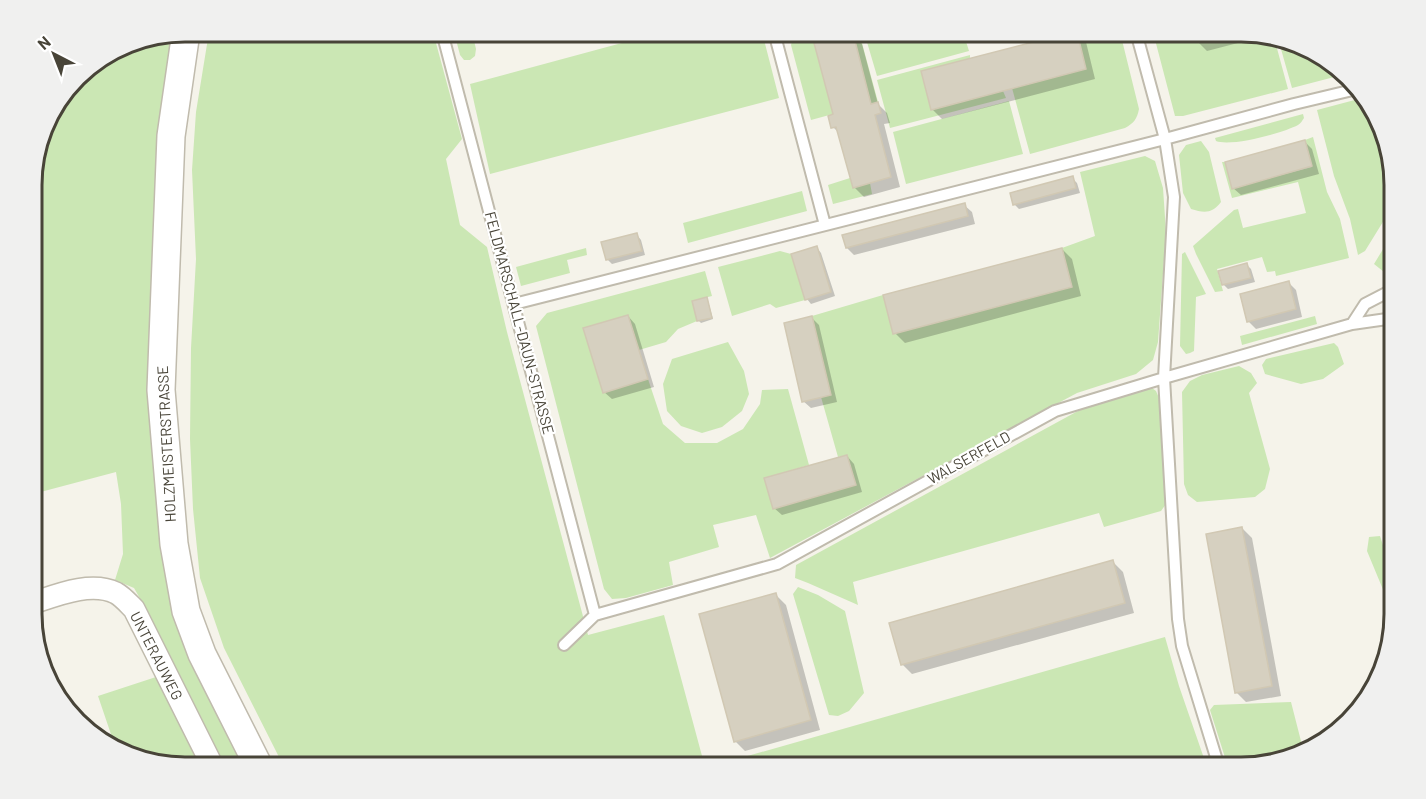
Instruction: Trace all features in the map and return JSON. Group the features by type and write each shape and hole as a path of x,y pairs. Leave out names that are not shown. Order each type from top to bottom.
{"street":[{"name":"HOLZMEISTERSTRASSE","path":"185,42 171,136 161,390 174,544 186,611 202,654 254,757"},
{"name":"UNTERAUWEG","path":"42,600 85,589 104,589 123,597 134,609 208,757"}],"lane":[{"name":"FELDMARSCHALL-DAUN-STRASSE","path":"445,42 595,615"},
{"path":"777,42 825,225"},
{"path":"1139,42 1165,140 1174,197 1164,378 1178,619 1182,646 1216,757"},
{"path":"514,304 1165,140 1349,91"},
{"path":"1352,324 1365,304 1384,294"},
{"name":"WALSERFELD","path":"564,645 595,615 777,564 1055,411 1352,324 1384,319"}],"green space":[{"path":"176,42 163,545 241,757 219,757 134,588 115,580 123,554 121,504 116,472 42,492 43,166 53,130 61,113 91,77 122,57 139,50"},
{"path":"207,42 436,42 462,139 446,159 460,225 487,247 507,332 588,635 664,615 702,757 279,757 224,648 200,578 193,509 190,439 191,348 196,259 192,170 196,112"},
{"path":"457,42 474,42 475,56 470,60 464,60 460,55"},
{"path":"625,42 765,42 779,98 490,174 470,84"},
{"path":"792,42 819,42 815,43 833,114 811,120"},
{"path":"855,42 862,42 878,102 871,104"},
{"path":"867,42 966,42 969,51 877,76"},
{"path":"1079,42 1122,42 1139,109 1133,122 1125,128 1030,154 1012,88 1086,69"},
{"path":"1156,42 1241,42 1277,47 1288,89 1183,116 1175,116"},
{"path":"1281,48 1312,61 1334,77 1292,88"},
{"path":"970,55 970,58 1003,91 1006,98 890,128 877,80"},
{"path":"1355,100 1376,139 1384,176 1384,220 1365,251 1358,255 1350,219 1334,176 1317,110"},
{"path":"1009,101 1023,154 906,184 893,132"},
{"path":"1303,114 1304,118 1298,125 1269,135 1233,142 1216,141 1215,138"},
{"path":"1313,137 1327,192 1340,219 1349,258 1276,276 1275,271 1267,272 1262,257 1217,269 1223,291 1215,292 1193,246 1234,210 1238,209 1243,228 1306,213 1298,182 1232,198 1222,162 1225,162 1232,188 1312,167 1305,140"},
{"path":"1201,141 1209,152 1221,202 1208,212 1191,209 1183,193 1179,155 1186,145"},
{"path":"1145,156 1155,161 1163,188 1166,232 1158,342 1153,360 1136,374 1077,393 770,558 756,515 713,525 719,547 669,562 673,585 626,598 612,599 604,589 536,326 547,313 705,271 712,296 692,301 697,321 678,329 666,342 639,350 628,315 583,328 603,393 648,379 663,424 685,443 717,443 743,429 760,404 762,390 788,389 809,465 765,478 773,508 856,485 847,455 838,457 821,397 830,395 812,316 883,295 893,333 1072,287 1062,248 1095,236 1080,172"},
{"path":"850,178 853,188 870,183 872,194 833,204 828,185"},
{"path":"802,191 807,211 688,243 683,223"},
{"path":"586,248 587,255 567,260 570,273 521,286 516,267"},
{"path":"1384,248 1384,272 1374,264"},
{"path":"780,251 791,254 805,300 776,308 770,304 732,316 718,267"},
{"path":"1185,252 1206,294 1196,297 1194,351 1186,354 1180,346 1182,254"},
{"path":"1315,316 1317,324 1242,345 1240,336"},
{"path":"728,342 744,371 749,394 742,411 722,427 702,433 681,426 667,411 663,384 672,359"},
{"path":"1334,343 1338,347 1344,364 1323,379 1301,384 1265,374 1262,365 1266,359"},
{"path":"1239,366 1251,373 1257,383 1249,393 1270,469 1265,489 1255,497 1197,502 1188,495 1184,484 1182,392 1190,381 1202,375"},
{"path":"1152,388 1159,398 1166,504 1161,511 1104,527 1099,513 853,582 858,605 795,578 796,565 1076,412 1095,404"},
{"path":"1380,536 1384,548 1384,592 1367,551 1369,537"},
{"path":"798,587 818,595 845,611 864,693 849,711 838,716 829,715 793,594"},
{"path":"1165,637 1204,757 744,757"},
{"path":"156,677 195,757 166,756 148,752 113,738 98,696"},
{"path":"1291,702 1302,743 1269,754 1225,757 1210,710 1214,705"}],"building":[{"path":"855,42 871,104 878,102 881,113 875,115 891,177 853,188 836,127 831,128 828,116 833,114 814,43"},
{"path":"1033,42 1079,42 1086,69 931,110 921,71"},
{"path":"1305,140 1312,166 1232,189 1225,162"},
{"path":"1073,176 1076,188 1013,205 1010,193"},
{"path":"965,203 968,216 846,248 842,235"},
{"path":"637,233 642,251 606,260 601,242"},
{"path":"817,246 831,292 805,300 791,254"},
{"path":"1062,248 1072,287 893,334 883,295"},
{"path":"1247,263 1251,278 1222,285 1218,271"},
{"path":"1289,281 1296,309 1247,322 1240,294"},
{"path":"707,297 712,318 697,321 692,301"},
{"path":"628,315 648,379 603,393 583,328"},
{"path":"812,316 831,395 802,402 784,323"},
{"path":"847,455 856,485 773,509 764,478"},
{"path":"1242,527 1272,686 1235,693 1206,534"},
{"path":"1113,560 1125,603 901,665 889,623"},
{"path":"776,593 811,720 734,742 699,614"}]}
